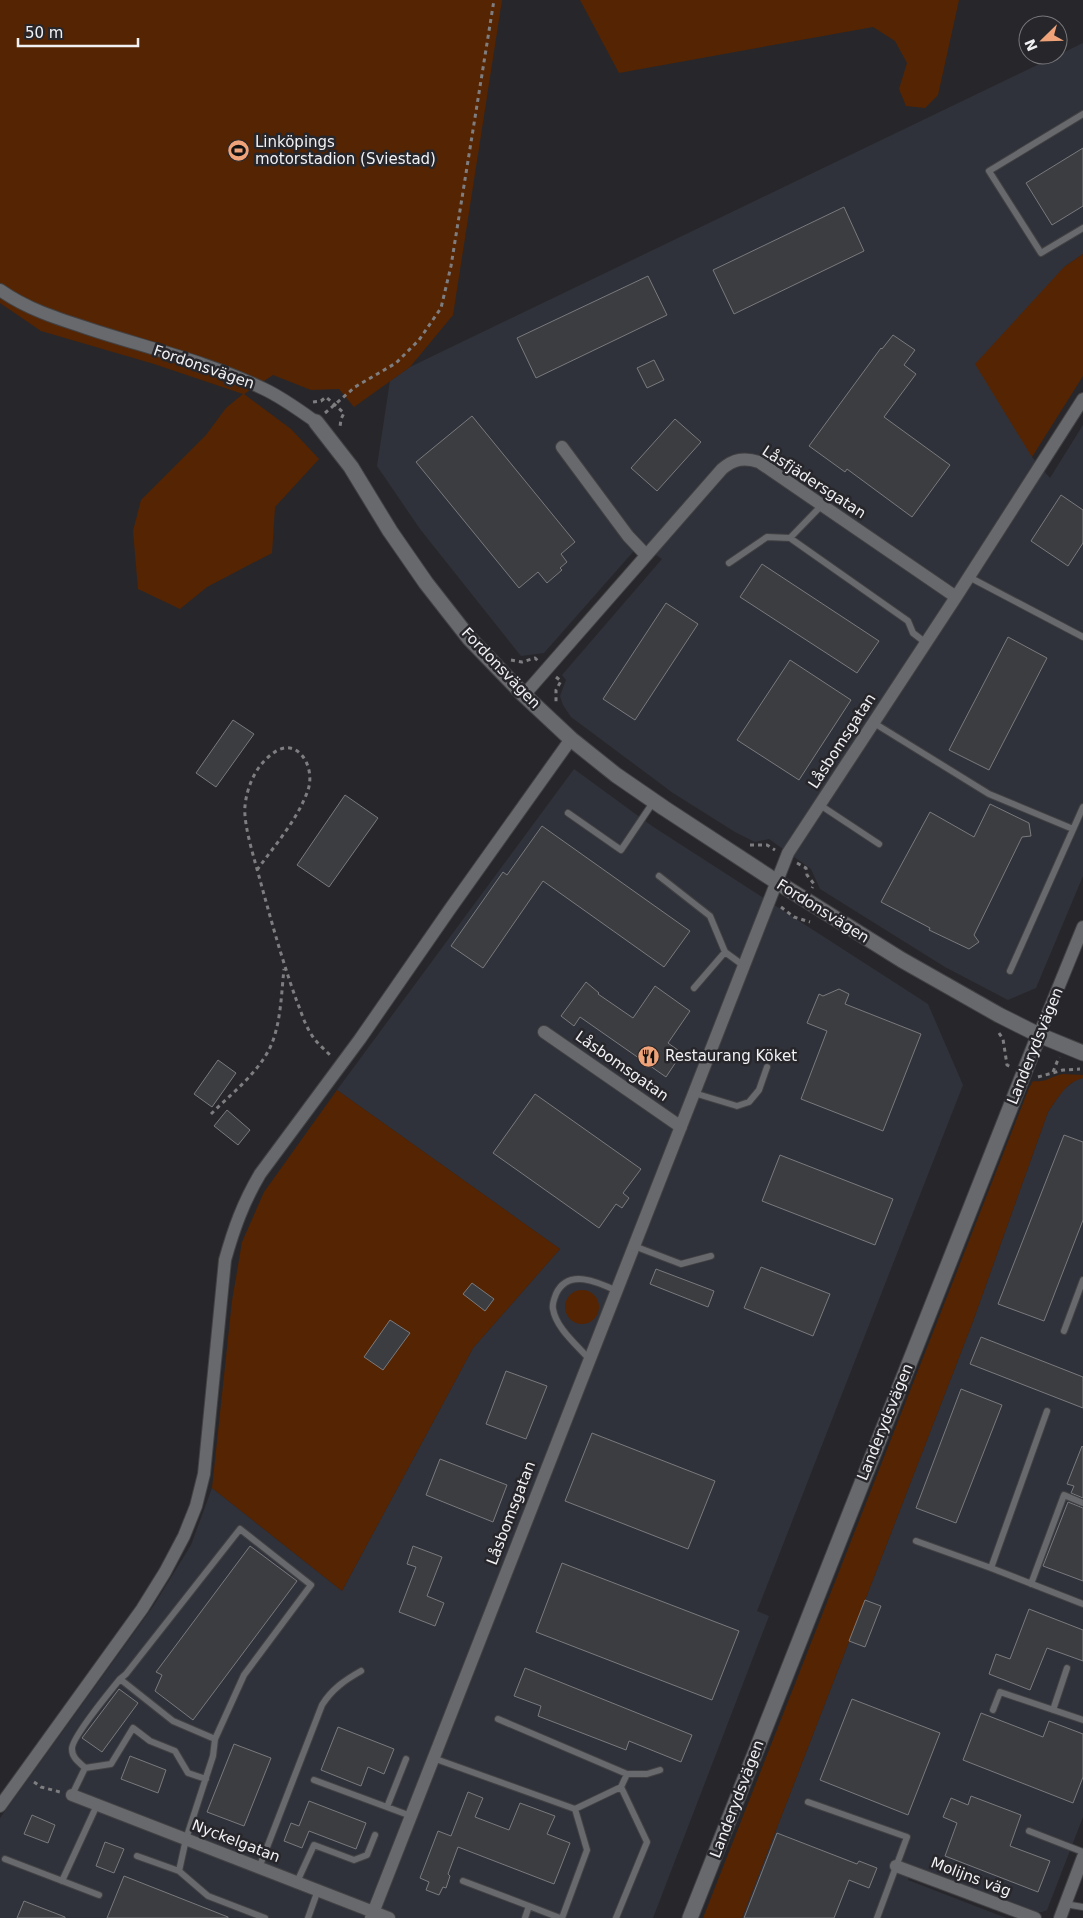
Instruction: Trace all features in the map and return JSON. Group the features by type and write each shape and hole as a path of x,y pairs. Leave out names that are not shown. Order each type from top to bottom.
{"street":[{"name":"Fordonsvägen","path":"0,290 16,301 44,315 230,374 265,389 292,404 316,422 351,467 390,531 426,583 469,638 524,695 571,739 654,802 902,960 999,1015 1039,1035 1083,1053"},
{"name":"Låsbomsgatan","path":"372,1915 787,857 1083,399"},
{"path":"562,447 628,536 646,555"},
{"name":"Låsfjädersgatan","path":"524,695 722,469 739,459 750,458 759,462 956,597"},
{"path":"0,1806 142,1608 165,1572 184,1536 196,1506 204,1474 226,1260 234,1226 246,1198 260,1174 341,1065 571,739"},
{"name":"Landerydsvägen","path":"690,1918 1083,927"},
{"name":"Låsbomsgatan","path":"544,1032 681,1127"},
{"name":"Nyckelgatan","path":"72,1795 318,1890 372,1915 389,1918"},
{"path":"1060,1918 1083,1857"},
{"name":"Molijns väg","path":"896,1866 1035,1918"}],"lane":[{"path":"1083,114 989,172 1041,253 1083,228"},
{"path":"790,538 822,505"},
{"path":"729,563 767,536 790,538 908,621 913,633 926,643"},
{"path":"969,577 1083,637"},
{"path":"874,723 989,794 1073,829"},
{"path":"568,813 621,850 654,802"},
{"path":"820,805 879,844"},
{"path":"1010,971 1083,807"},
{"path":"660,876 710,916 725,952 744,966"},
{"path":"694,988 725,952"},
{"path":"694,1093 737,1106 749,1102 759,1090 767,1067"},
{"path":"634,1246 681,1264 711,1256"},
{"path":"589,1359 562,1328 556,1318 552,1308 555,1298 559,1289 566,1282 575,1279 584,1278 596,1281 617,1291"},
{"path":"1064,1331 1083,1280"},
{"path":"991,1568 1048,1411"},
{"path":"1031,1584 1064,1495 1083,1503"},
{"path":"84,1768 73,1758 71,1747 78,1735 120,1679 126,1674 240,1529 311,1586 244,1675 215,1739 213,1756 186,1839 178,1871"},
{"path":"916,1541 1083,1604"},
{"path":"1053,1710 1067,1668"},
{"path":"259,1868 322,1705 328,1694 340,1683 361,1670"},
{"path":"120,1679 173,1721 215,1739"},
{"path":"993,1710 1000,1692 1083,1720"},
{"path":"498,1719 627,1774 647,1774 660,1770"},
{"path":"84,1768 111,1764 133,1728 150,1741 175,1751 188,1773 206,1779"},
{"path":"433,1758 575,1809 621,1786 627,1774"},
{"path":"387,1807 406,1759"},
{"path":"72,1795 84,1768"},
{"path":"314,1780 411,1816"},
{"path":"616,1918 647,1842 621,1786"},
{"path":"808,1802 906,1837 877,1918"},
{"path":"62,1881 97,1805"},
{"path":"463,1881 561,1918 587,1850 575,1809"},
{"path":"1029,1831 1083,1852"},
{"path":"297,1882 314,1845 354,1860 367,1855 375,1835"},
{"path":"137,1856 178,1871 208,1896 265,1918"},
{"path":"5,1859 99,1895"},
{"path":"308,1918 318,1890"},
{"path":"1066,1904 1083,1908"},
{"path":"524,1918 529,1906"}],"path":[{"path":"316,422 355,387 396,363 420,340 441,308 451,266 494,0"},
{"path":"308,402 316,403 326,397 344,413 340,424 341,432"},
{"path":"505,658 522,662 535,658 561,681 555,696 560,712"},
{"path":"257,870 292,821 308,789 310,776 308,762 301,753 293,748 277,749 265,759 249,785 245,808 257,870 285,967 312,1036 341,1065"},
{"path":"745,843 753,846 767,845 806,868 810,881 814,884 794,917"},
{"path":"211,1114 248,1080 267,1054 274,1037 285,967"},
{"path":"24,1773 41,1787 72,1795"}],"shaded area":[{"name":"Linköpings motorstadion (Sviestad)","path":"0,0 502,0 453,315 410,367 354,407 339,389 311,390 273,375 244,394 291,429 319,459 275,507 272,553 207,587 180,609 138,589 133,531 141,500 206,435 226,408 243,394 154,364 41,331 0,303"},
{"path":"580,0 959,0 938,95 925,108 906,106 899,89 907,63 895,41 873,27 619,73"},
{"path":"1083,43 1083,254 1064,267 1032,457 1050,478 1083,425 1083,876 1036,988 1008,1000 945,967 820,889 811,869 769,839 755,842 735,832 673,793 571,717 563,705 560,696 566,680 562,675 662,559 640,544 544,653 521,656 420,529 377,466 390,381 410,367 1037,65 1068,65 1068,50"},
{"path":"1083,254 1083,376 1032,457 975,364 1064,267"},
{"path":"574,769 652,826 928,1004 963,1085 757,1611 769,1616 653,1918 0,1918 0,1818 154,1605 191,1545 212,1488 342,1591 473,1348 560,1249 337,1090"},
{"path":"1063,1074 1083,1075 1083,1078 1067,1087 1048,1112 972,1324 742,1918 703,1918 1029,1088 1033,1081 1041,1081"},
{"path":"1083,1078 1083,1817 1047,1910 1038,1912 913,1866 908,1880 1006,1918 742,1918 972,1324 1048,1112 1063,1090 1077,1079"},
{"path":"337,1090 560,1249 473,1348 342,1591 212,1488 232,1301 242,1242 264,1192"},
{"path":"582,1290 594,1295 599,1307 594,1319 582,1324 570,1319 565,1307 570,1295"}],"building":[{"path":"1083,148 1083,206 1052,225 1026,183"},
{"path":"844,207 864,251 734,314 713,270"},
{"path":"648,276 667,315 536,378 517,338"},
{"path":"893,335 915,350 904,365 916,374 884,417 950,465 912,517 847,469 845,472 809,446 881,348"},
{"path":"654,360 664,380 647,388 637,368"},
{"path":"472,416 575,542 561,554 567,562 560,568 562,570 547,583 538,572 519,588 416,462"},
{"path":"675,419 701,442 657,491 631,468"},
{"path":"1061,495 1083,510 1083,543 1068,566 1031,541"},
{"path":"762,564 879,641 857,673 740,597"},
{"path":"666,603 698,624 635,720 603,699"},
{"path":"1008,637 1047,658 989,770 949,750"},
{"path":"790,660 851,700 799,780 737,740"},
{"path":"233,720 254,734 216,787 196,773"},
{"path":"345,795 378,818 329,887 297,865"},
{"path":"990,804 1029,823 1031,836 1022,837 974,935 979,942 969,949 929,930 930,928 881,902 930,812 974,837"},
{"path":"542,826 690,931 664,967 543,881 483,968 451,946 503,872 507,875"},
{"path":"586,982 598,994 633,1018 655,986 690,1011 668,1043 682,1053 666,1077 580,1017 574,1026 561,1016"},
{"path":"839,989 849,994 845,1004 921,1034 883,1131 801,1099 827,1031 807,1023 819,994 823,996"},
{"path":"218,1060 236,1073 212,1107 194,1094"},
{"path":"535,1094 641,1169 623,1193 629,1198 622,1208 616,1204 599,1228 493,1153"},
{"path":"227,1110 250,1130 238,1145 214,1126"},
{"path":"1064,1135 1083,1142 1083,1220 1044,1321 998,1304"},
{"path":"780,1155 893,1199 875,1245 762,1201"},
{"path":"761,1267 830,1294 813,1336 744,1308"},
{"path":"656,1269 714,1291 708,1307 650,1284"},
{"path":"472,1283 494,1299 485,1311 463,1294"},
{"path":"390,1320 410,1333 383,1370 364,1357"},
{"path":"981,1337 1083,1377 1083,1408 970,1364"},
{"path":"506,1371 547,1386 526,1439 486,1424"},
{"path":"961,1389 1002,1405 956,1523 916,1508"},
{"path":"592,1433 715,1481 688,1549 565,1501"},
{"path":"1082,1446 1083,1498 1071,1493 1074,1486 1067,1484"},
{"path":"440,1459 507,1485 493,1522 426,1495"},
{"path":"1068,1502 1083,1508 1083,1581 1043,1566"},
{"path":"250,1546 297,1581 193,1720 155,1691 162,1675 156,1672"},
{"path":"413,1546 442,1557 427,1596 444,1603 435,1626 399,1612 416,1567 407,1564"},
{"path":"562,1563 739,1631 712,1700 536,1632"},
{"path":"865,1600 881,1606 865,1647 849,1641"},
{"path":"1029,1609 1083,1630 1083,1661 1047,1648 1030,1690 989,1674 996,1654 1010,1659"},
{"path":"525,1668 692,1735 681,1762 629,1741 626,1750 538,1716 541,1706 514,1696"},
{"path":"119,1689 138,1703 102,1752 82,1738"},
{"path":"852,1699 940,1733 908,1815 820,1780"},
{"path":"981,1713 1043,1737 1049,1721 1083,1734 1083,1777 1073,1803 963,1760"},
{"path":"338,1727 394,1749 384,1774 368,1767 361,1786 321,1770"},
{"path":"234,1744 271,1758 244,1826 207,1812"},
{"path":"130,1756 166,1770 158,1793 121,1779"},
{"path":"468,1792 483,1798 475,1817 509,1830 520,1803 555,1816 547,1834 570,1843 554,1884 458,1847 448,1874 450,1876 446,1888 443,1887 439,1895 426,1890 429,1882 420,1878 438,1831 451,1836"},
{"path":"971,1796 1021,1815 1010,1846 1050,1861 1038,1892 945,1856 957,1823 943,1817 951,1798 968,1805"},
{"path":"309,1801 366,1823 356,1849 309,1831 302,1848 284,1841 291,1823 299,1826"},
{"path":"32,1815 55,1825 48,1843 24,1834"},
{"path":"777,1833 857,1864 859,1861 877,1868 869,1888 849,1880 834,1918 744,1918"},
{"path":"105,1842 124,1849 114,1873 96,1866"},
{"path":"124,1876 228,1917 228,1918 107,1918"},
{"path":"24,1901 65,1917 65,1918 17,1918"}],"place":[{"name":"Linköpings motorstadion (Sviestad)","path":"239,151"},
{"name":"Restaurang Köket","path":"649,1056"}]}
